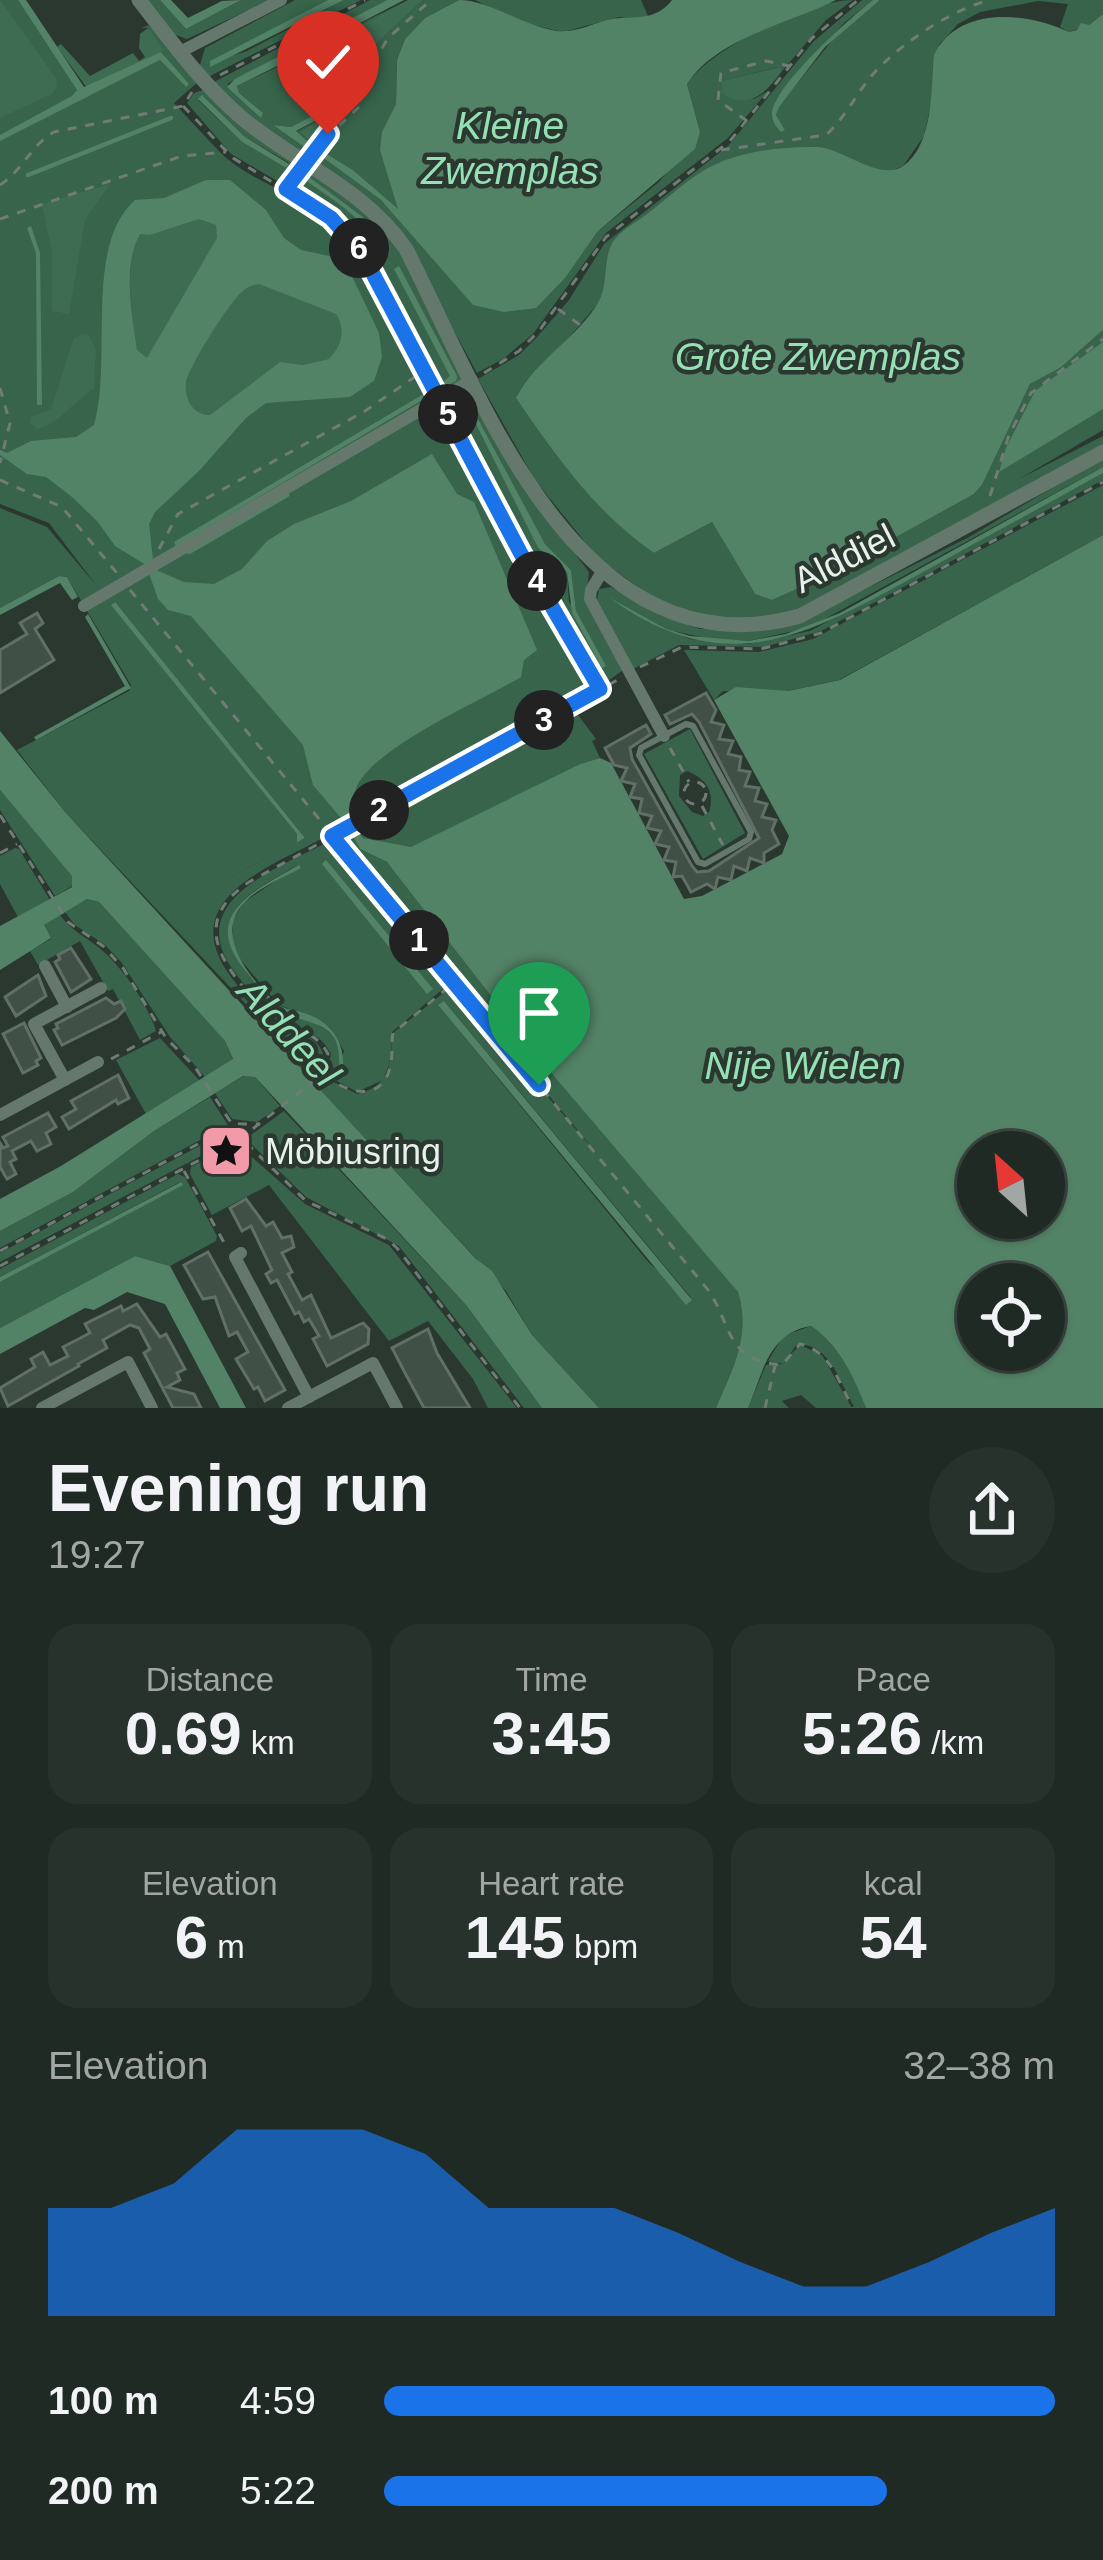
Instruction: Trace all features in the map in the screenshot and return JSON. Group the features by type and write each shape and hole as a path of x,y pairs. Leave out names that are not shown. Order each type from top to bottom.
{"street":[{"name":"Alddiel","path":"139,0 243,119 354,194 388,224 406,249 505,446 602,572 631,594 679,617 718,626 775,623 836,600 1103,452"},
{"path":"180,52 281,0"},
{"path":"84,606 472,380"},
{"path":"602,572 590,599 664,736"},
{"path":"45,966 67,1006"},
{"path":"64,1080 34,1024 101,988"},
{"path":"0,1115 98,1062"},
{"path":"238,1255 309,1397"},
{"path":"42,1408 128,1362 152,1408"},
{"path":"288,1408 373,1363 397,1408"}],"lane":[{"path":"686,724 693,726 751,836 705,864 698,862 639,755 641,748 664,736 686,724"}],"path":[{"path":"183,106 188,95 206,82 364,0"},
{"path":"286,189 305,160 358,108 373,63 388,38 431,0"},
{"path":"472,380 519,351 558,309 606,237 718,150 812,38 858,0"},
{"path":"718,150 826,135 875,72 912,41 989,0"},
{"path":"747,121 718,100 721,73 766,61 790,66"},
{"path":"0,1265 241,1138 323,1074 328,1054 319,1040 266,1016 226,968 216,929 220,910 235,892 600,689 520,552 362,253 331,218 226,152 183,106"},
{"path":"0,185 54,131 183,106"},
{"path":"0,219 182,156 226,152"},
{"path":"558,309 580,325"},
{"path":"987,517 991,484 1031,393 1103,339"},
{"path":"152,565 178,514 365,412 425,370"},
{"path":"0,388 10,422 0,463"},
{"path":"0,480 62,507 710,1291 739,1352 784,1363 800,1344 817,1350 829,1362 854,1408"},
{"path":"664,736 690,784"},
{"path":"690,784 705,788 700,802 690,802 685,796 690,784"},
{"path":"700,802 727,852"},
{"path":"0,815 65,918 112,955 241,1138 306,1201 397,1248 520,1408"},
{"path":"0,853 19,843"},
{"path":"323,1074 350,1092 379,1084 390,1068 392,1033 454,982"},
{"path":"98,1062 163,1032"},
{"path":"0,1251 232,1125 261,1124"},
{"path":"182,1168 238,1255"},
{"path":"765,1408 776,1370 771,1363"}],"shaded area":[{"path":"0,0 18,0 76,87 78,101 160,60 188,84 148,28 141,28 149,25 198,82 174,103 192,123 231,162 319,213 347,238 387,299 431,387 435,405 592,681 591,692 350,822 340,817 346,824 332,833 323,825 327,836 253,876 219,910 213,932 219,957 238,986 265,1018 312,1039 322,1052 324,1063 310,1080 259,1018 66,813 17,750 129,691 131,685 67,577 59,576 0,608 0,508 47,527 96,585 49,523 0,504","holes":["114,602 305,838 170,911 297,842 297,834"]},
{"path":"0,0 56,78 57,87 52,94 0,118"},
{"path":"146,0 160,0 186,29 241,0 270,0 187,39 173,34"},
{"path":"295,0 328,0 209,63 247,51 344,0 361,0 208,77 200,65 205,48"},
{"path":"370,0 387,0 227,84 263,113 237,86 309,52 337,103 291,127 273,125 306,147 309,143 296,132 347,104 315,46 408,0 317,48 348,104 299,132 312,143 352,109 377,43 423,0 459,0 425,18 405,39 397,60 396,104 383,131 399,211 353,170 322,151 318,154 381,200 494,310 536,307 597,232 659,182 700,132 687,84 699,70 763,28 813,8 853,0 826,20 782,71 778,67 723,81 754,99 768,91 728,138 606,233 533,334 477,373 398,228 348,183 249,117 214,82"},
{"path":"408,0 423,0 377,43 352,109 312,143 299,132 348,104 317,48"},
{"path":"475,0 641,0 648,16 641,20 619,17 563,32 516,21"},
{"path":"862,0 873,0 844,23 775,104 773,120 785,130 776,115 778,107 835,37 880,0 1103,0 1103,14 1069,32 1060,27 1068,4 1038,1 980,12 958,24 939,45 943,51 924,136 903,166 611,288 517,399 580,481 654,553 712,522 755,594 772,600 824,577 974,494 1030,384 1060,368 1103,330 1103,430 1019,479 1103,436 1103,447 802,611 731,622 664,606 597,557 535,480 478,379 519,355 569,300 604,244 729,145 813,42"},
{"path":"148,28 164,51 87,88 57,47 61,44 90,76 133,53 139,61 145,57 139,48 140,34"},
{"path":"779,67 782,71 776,79 756,97 740,101 722,93 722,81"},
{"path":"206,89 297,165 289,179 279,182 231,154 187,103 194,93","holes":["203,96 245,137 289,163 286,168 242,142 198,100"]},
{"path":"306,168 369,214 398,249 463,374 462,382 440,394 358,241 334,216 292,190 300,170"},
{"path":"110,184 85,220 69,314 52,311 52,253 42,204"},
{"path":"199,219 216,225 217,238 147,358 137,350 131,307 135,247 140,234"},
{"path":"259,284 336,314 340,343 329,359 303,365 280,362 210,415 199,412 187,394 189,374 236,298"},
{"path":"89,335 96,350 94,389 37,429 31,417 51,409 74,338"},
{"path":"469,388 556,529 589,572 587,591 623,670 604,684 523,551 444,400","holes":["463,396 545,544 571,570 576,611 569,602 567,572 538,548"]},
{"path":"1103,458 1103,467 808,628 748,641 668,630 690,639 748,644 810,631 1103,473 1103,480 821,631 764,647 679,645 633,669 597,600 599,589 611,587 659,615 700,629 773,628 806,619 969,537"},
{"path":"1103,485 1103,535 839,680 788,691 723,691 714,700 684,650 759,652 813,639"},
{"path":"573,708 596,739 592,741 600,758 411,848 363,838 353,828"},
{"path":"690,729 745,833 703,859 644,754","holes":["694,774 710,792 709,812 703,816 692,812 679,796 680,775"]},
{"path":"0,790 72,875 72,886 55,896 0,810"},
{"path":"350,831 360,849 387,862 738,1292 741,1337 716,1408 599,1408 532,1335 506,1291 315,1084 324,1077 357,1094 377,1085 387,1072 393,1033 452,986 600,1157 336,838","holes":["445,1002 692,1299 649,1263 439,1006"]},
{"path":"332,840 451,982 392,1032 391,1059 383,1080 357,1092 326,1075 331,1054 325,1044 270,1015 258,1002 223,952 219,929 226,909 241,891","holes":["298,865 243,903 233,920 239,958 278,1004 330,1028 344,1051 339,1066 335,1039 320,1026 270,1002 234,954 228,936 230,921 237,908 264,885"]},
{"path":"15,848 50,900 18,917 0,884 0,856"},
{"path":"87,899 99,902 225,1041 233,1060 205,1077 170,1037 122,963 65,912"},
{"path":"60,915 120,969 156,1031 140,1040 80,941 38,965 30,951 51,939 43,925"},
{"path":"160,1038 200,1081 146,1114 116,1060"},
{"path":"244,1076 255,1077 280,1106 257,1122 232,1119 215,1093"},
{"path":"210,1097 228,1125 0,1248 0,1231 73,1192 154,1131"},
{"path":"284,1111 466,1305 542,1408 524,1408 399,1246 306,1197 249,1142 248,1137"},
{"path":"231,1129 233,1139 0,1262 0,1253"},
{"path":"237,1144 305,1204 389,1245 517,1408 488,1408 473,1379 428,1321 389,1341 269,1185 212,1215 190,1174 191,1167"},
{"path":"178,1174 185,1177 216,1241 170,1266 135,1256 0,1328 0,1282 182,1185 0,1277 0,1269"},
{"path":"811,1326 838,1352 866,1408 855,1408 826,1357 817,1350 800,1345 822,1355 852,1408 816,1408 801,1395 782,1401 789,1408 748,1408 766,1365 784,1364 768,1361 783,1336"}],"water":[{"path":"18,0 26,0 84,87 161,52 189,84 186,87 160,60 0,141 0,135 77,90"},
{"path":"160,0 171,0 188,18 222,1 241,0 186,29"},
{"path":"328,0 344,0 210,67 210,61"},
{"path":"387,0 404,0 314,47 347,104 296,131 309,143 306,148 273,125 291,127 337,103 307,51 237,86 263,113 261,118 227,87 235,79"},
{"name":"Kleine Zwemplas","path":"459,0 565,31 649,15 672,0 836,0 735,43 700,68 687,84 700,132 695,149 597,232 565,278 536,308 504,312 473,305 381,200 318,154 322,151 353,170 398,209 380,150 382,132 396,104 397,60 405,39 425,18"},
{"path":"873,0 880,0 825,47 779,107 776,115 785,130 781,132 772,115 784,88 814,54"},
{"name":"Grote Zwemplas","path":"1103,14 1103,330 1060,368 1030,384 974,494 824,577 772,600 755,594 712,522 654,553 613,520 562,462 516,398 599,301 608,253 619,235 702,171 748,153 818,147 873,168 903,166 926,130 934,55 959,28 976,20 1014,17 1069,32"},
{"path":"202,95 245,137 289,164 286,168 242,142 198,99"},
{"path":"305,174 364,218 390,252 385,254 359,221 302,178"},
{"name":"Nije Wielen","path":"206,180 230,180 266,210 284,238 301,250 334,257 351,274 379,333 382,357 374,381 350,397 266,403 246,418 155,512 149,524 154,569 184,582 214,584 242,569 267,541 294,524 351,501 432,454 457,494 474,502 537,650 524,660 521,677 407,740 368,771 355,790 350,822 363,838 411,847 600,758 611,763 684,899 702,896 782,854 789,836 714,700 736,687 788,691 840,680 1103,535 1103,1408 866,1408 838,1352 811,1326 776,1346 748,1408 716,1408 741,1337 738,1292 548,1069 387,862 360,849 313,785 303,745 191,616 168,610 158,599 146,565 115,546 72,497 46,477 27,474 0,455 0,450 7,453 31,441 76,437 94,425 109,245 119,220 135,200 164,198","holes":["199,219 216,225 217,238 147,358 137,350 131,306 134,247 140,234","259,284 336,314 340,343 329,359 303,365 280,362 210,415 199,412 187,394 189,374 229,308 244,290"]},
{"path":"31,226 40,253 42,405 37,405 36,253 27,228"},
{"path":"399,266 457,376 445,387 443,382 450,376 394,269"},
{"path":"1103,342 1103,409 999,472 1035,391"},
{"path":"427,392 429,396 176,546 174,542"},
{"path":"465,395 545,544 571,570 576,611 606,666 602,668 572,613 567,572 538,548"},
{"path":"1103,467 1103,473 925,571 845,613 807,629 770,640 733,644 694,639 667,629 748,641 786,634 840,613"},
{"path":"59,576 67,577 78,597 72,600 60,583 0,615 0,608"},
{"path":"115,602 305,838 171,912 297,842 297,834 111,605"},
{"path":"88,614 131,688 36,740 34,737 125,686 85,617"},
{"path":"0,731 66,813 492,1271 532,1335 599,1408 542,1408 466,1305 255,1077 243,1076 154,1131 73,1192 0,1231 0,1199 233,1059 225,1041 99,902 87,899 44,925 51,938 0,970 0,926 72,887 72,876 0,790"},
{"path":"326,860 433,989 427,994 322,864"},
{"path":"301,868 245,902 232,928 234,942 247,970 278,1004 328,1027 341,1049 343,1068 335,1039 320,1026 274,1006 234,954 228,936 230,921 249,896"},
{"path":"444,1001 692,1300 686,1305 438,1005"},
{"path":"183,1185 0,1282 0,1277"},
{"path":"135,1256 170,1266 246,1408 220,1408 165,1304 127,1292 94,1310 85,1308 0,1354 0,1328"}],"building":[{"path":"37,613 43,623 35,629 54,660 0,693 0,650 27,634 20,623"},
{"path":"706,693 716,710 711,722 724,725 719,739 733,741 728,754 741,757 739,770 750,772 745,786 759,788 755,801 767,804 762,817 776,820 772,830 779,844 764,853 764,863 750,858 747,871 734,866 731,880 718,877 715,889 707,884 691,892 682,876 673,877 676,862 664,860 669,847 655,844 661,831 647,828 652,816 639,813 642,799 630,797 635,784 621,781 627,768 614,765 605,748 646,725 651,734 630,748 632,759 692,866 697,872 709,871 759,838 699,722 692,714 670,724 665,715"},
{"path":"71,948 91,979 71,992 55,962"},
{"path":"38,975 46,996 16,1016 5,997"},
{"path":"106,998 114,1004 121,1001 125,1009 62,1045 56,1024"},
{"path":"24,1023 41,1058 23,1073 3,1034"},
{"path":"118,1075 129,1098 118,1104 116,1100 69,1129 62,1117 76,1109 71,1101"},
{"path":"48,1113 56,1127 46,1133 51,1144 37,1151 31,1141 12,1151 16,1159 10,1162 16,1174 7,1179 0,1167 0,1143 3,1148 8,1146 3,1137"},
{"path":"246,1199 266,1226 273,1222 282,1238 291,1236 294,1247 282,1253 292,1272 288,1274 302,1300 311,1295 331,1338 363,1323 369,1329 368,1344 327,1366 309,1319 304,1322 299,1312 295,1314 277,1280 271,1283 266,1274 272,1270 251,1226 242,1231 230,1208"},
{"path":"208,1252 285,1390 265,1401 236,1359 248,1352 237,1332 229,1336 215,1297 203,1299 184,1265"},
{"path":"137,1304 160,1337 166,1334 185,1369 177,1373 180,1380 167,1387 194,1394 201,1408 173,1408 144,1353 150,1349 139,1328 130,1325 103,1340 107,1348 8,1406 0,1388 35,1367 31,1359 43,1352 50,1365 68,1356 63,1347 90,1333 85,1324 121,1306 123,1311"},
{"path":"428,1329 470,1408 424,1408 404,1371 392,1348"}],"waterway":[{"path":"28,175 171,118"},
{"path":"189,552 287,495"}],"place":[{"name":"Möbiusring","path":"226,1151"}],"route":[{"path":"328,134 286,189 331,218 362,253 520,552 600,689 332,836 539,1085"}],"water label":[{"name":"Alddeel","path":"289,1032"}]}
